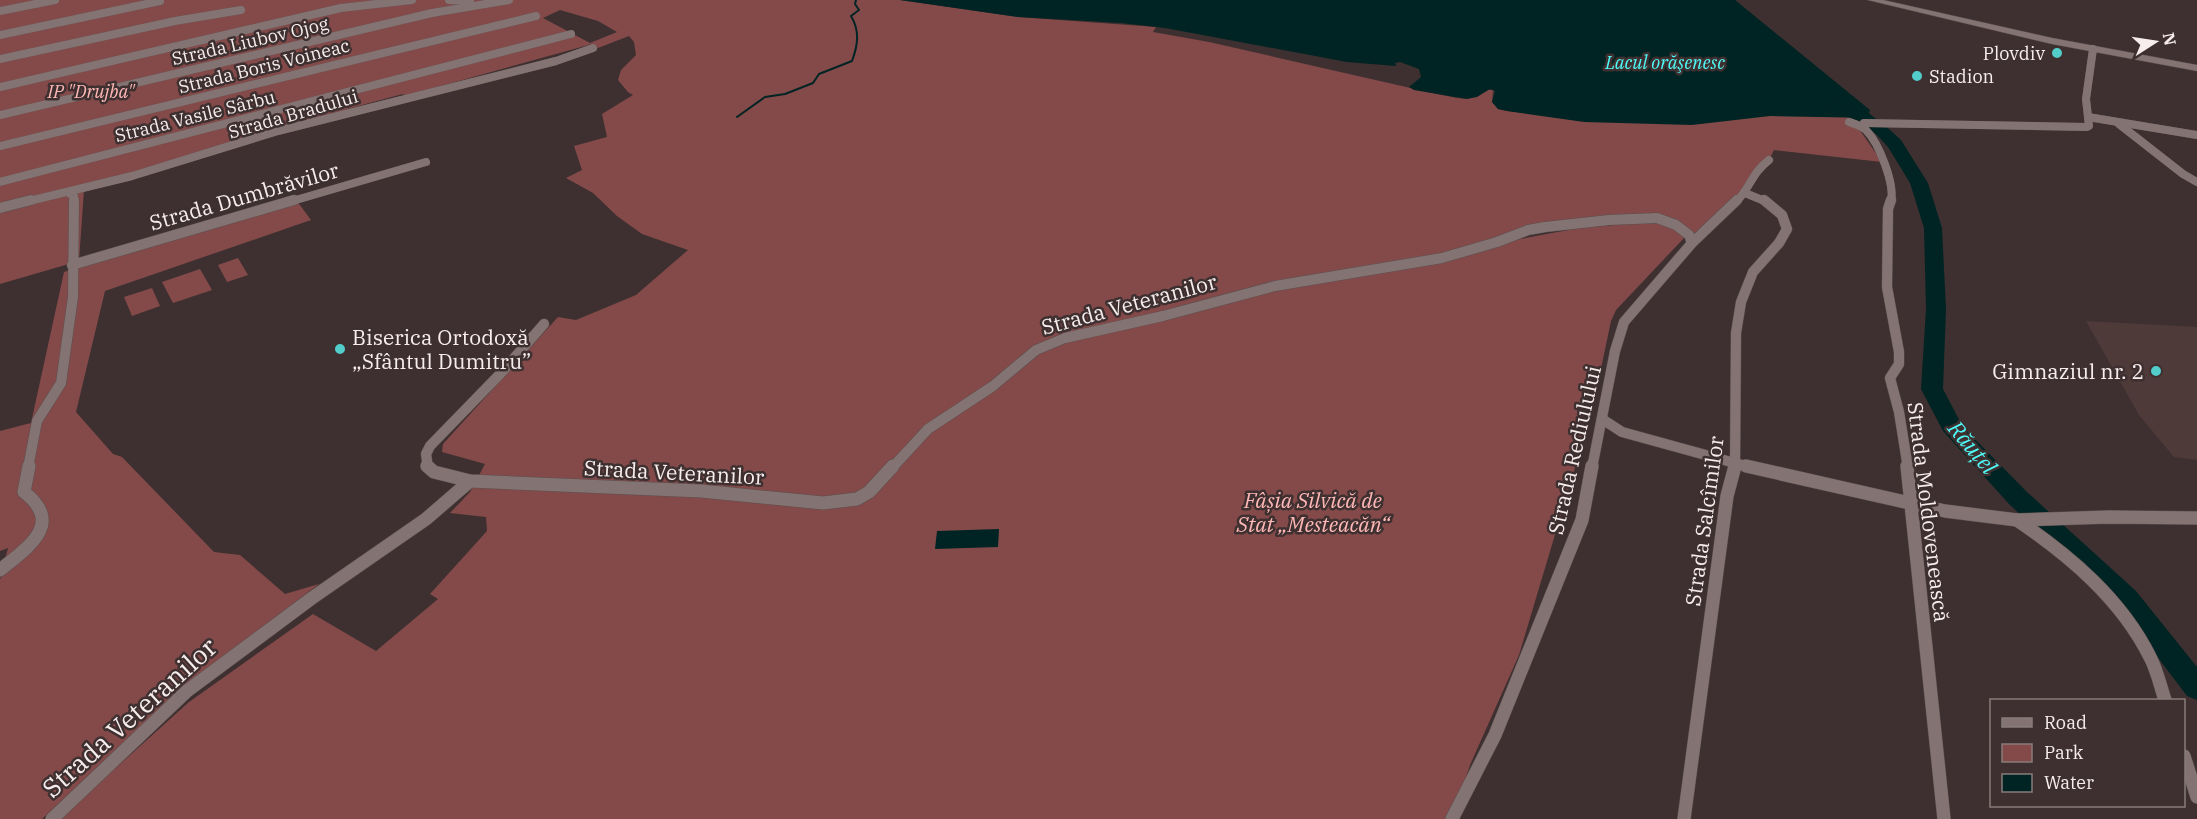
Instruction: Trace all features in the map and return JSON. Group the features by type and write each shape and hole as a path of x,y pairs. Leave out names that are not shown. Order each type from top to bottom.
{"street":[{"path":"0,11 54,0"},
{"path":"0,87 340,8 412,0"},
{"path":"449,0 491,2"},
{"name":"Strada Liubov Ojog","path":"0,115 393,21 509,0"},
{"path":"1872,0 2093,49 2197,68"},
{"path":"0,35 160,2"},
{"path":"0,59 175,21 241,10"},
{"name":"Strada Boris Voineac","path":"0,146 536,16"},
{"name":"Strada Vasile Sârbu","path":"0,182 571,34"},
{"name":"Strada Bradului","path":"0,208 69,193 278,131 556,61 593,48"},
{"path":"1864,123 2088,127 2086,99 2093,49"},
{"path":"2088,117 2197,135"},
{"name":"Strada Moldovenească","path":"1849,122 1866,130 1870,135 1881,157 1891,190 1892,199 1888,209 1887,286 1896,331 1899,364 1890,378 1899,412 1912,504 1944,819"},
{"path":"2117,122 2183,174 2197,182"},
{"name":"Strada Rediulului","path":"1452,819 1495,735 1568,560 1582,520 1615,351 1624,322 1692,243 1745,193 1756,170 1770,159"},
{"name":"Strada Dumbrăvilor","path":"72,265 426,162"},
{"path":"0,570 39,532 44,521 41,507 24,492 37,422 61,383 73,297 74,196 69,193"},
{"name":"Strada Salcîmilor","path":"1684,819 1727,496 1736,463 1736,333 1741,302 1753,272 1779,243 1787,229 1782,213 1777,208 1745,193"},
{"name":"Strada Veteranilor","path":"544,324 502,372 430,446 426,454 427,467 434,472 471,481 701,490 823,503 857,500 875,486 928,429 993,386 1036,350 1065,338 1163,316 1275,286 1331,275 1405,266 1545,227 1609,220 1657,218 1676,225 1689,235 1692,243"},
{"path":"1602,419 1622,432 1722,461 1945,511 2020,520 2197,518"},
{"name":"Strada Veteranilor","path":"52,819 187,691 312,598 426,519 471,481"},
{"path":"2020,520 2084,571 2125,617 2150,655 2165,699"},
{"path":"2185,759 2197,797"}],"shaded area":[{"name":"Gimnaziul nr. 2","path":"2086,321 2197,327 2197,460 2174,457 2139,415"}],"green space":[{"path":"0,0 900,0 1018,17 1156,27 1153,32 1209,42 1451,97 1475,97 1487,90 1493,90 1492,102 1498,109 1507,111 1583,120 1700,123 1790,112 1850,116 1882,162 1774,150 1769,160 1760,167 1745,193 1692,243 1682,229 1666,220 1630,219 1528,230 1483,246 1579,228 1639,223 1662,224 1677,230 1684,238 1616,310 1611,321 1592,411 1519,655 1470,765 1452,819 59,819 189,702 313,614 376,651 438,599 430,594 487,531 486,517 450,513 470,492 485,464 442,452 443,444 558,317 576,320 636,295 688,250 642,234 617,216 593,193 566,178 582,170 574,146 607,137 602,114 633,95 618,80 621,70 636,55 634,42 629,36 598,48 592,44 405,96 403,94 363,105 81,188 84,190 79,261 0,284","holes":["560,10 598,21 617,32 590,43 543,18"]},
{"path":"297,201 311,220 105,291 76,412 113,454 122,457 214,552 240,555 285,594 319,584 180,689 42,819 0,819 0,580 8,548 0,551 0,431 31,423 64,272"},
{"path":"238,258 248,275 227,282 218,265"},
{"path":"200,269 212,290 173,303 162,282"},
{"path":"152,288 160,306 132,316 124,297"}],"water":[{"name":"Lacul orăşenesc","path":"900,0 1735,0 1870,110 1869,113 1874,118 1770,116 1692,125 1584,122 1498,109 1492,102 1495,91 1490,89 1477,97 1467,99 1414,90 1409,87 1421,77 1419,69 1400,62 1395,63 1396,66 1347,62 1165,28 1018,17"},
{"path":"999,529 998,547 935,549 937,531"}],"waterway":[{"path":"737,117 765,97 785,94 813,83 819,74 852,61 857,38 856,27 851,16 859,10 855,4 856,0"},
{"name":"Răuțel","path":"1835,107 1865,118 1883,132 1895,144 1919,183 1933,228 1936,309 1932,389 1954,431 2018,498 2127,598 2197,688"}],"place":[{"name":"Plovdiv","path":"2057,53"},
{"name":"Stadion","path":"1917,76"},
{"name":"Biserica Ortodoxă „Sfântul Dumitru”","path":"340,349"},
{"name":"Gimnaziul nr. 2","path":"2156,371"}],"park label":[{"name":"IP \"Drujba\"","path":"91,91"},
{"name":"Fâșia Silvică de Stat „Mesteacăn“","path":"1313,512"}]}
